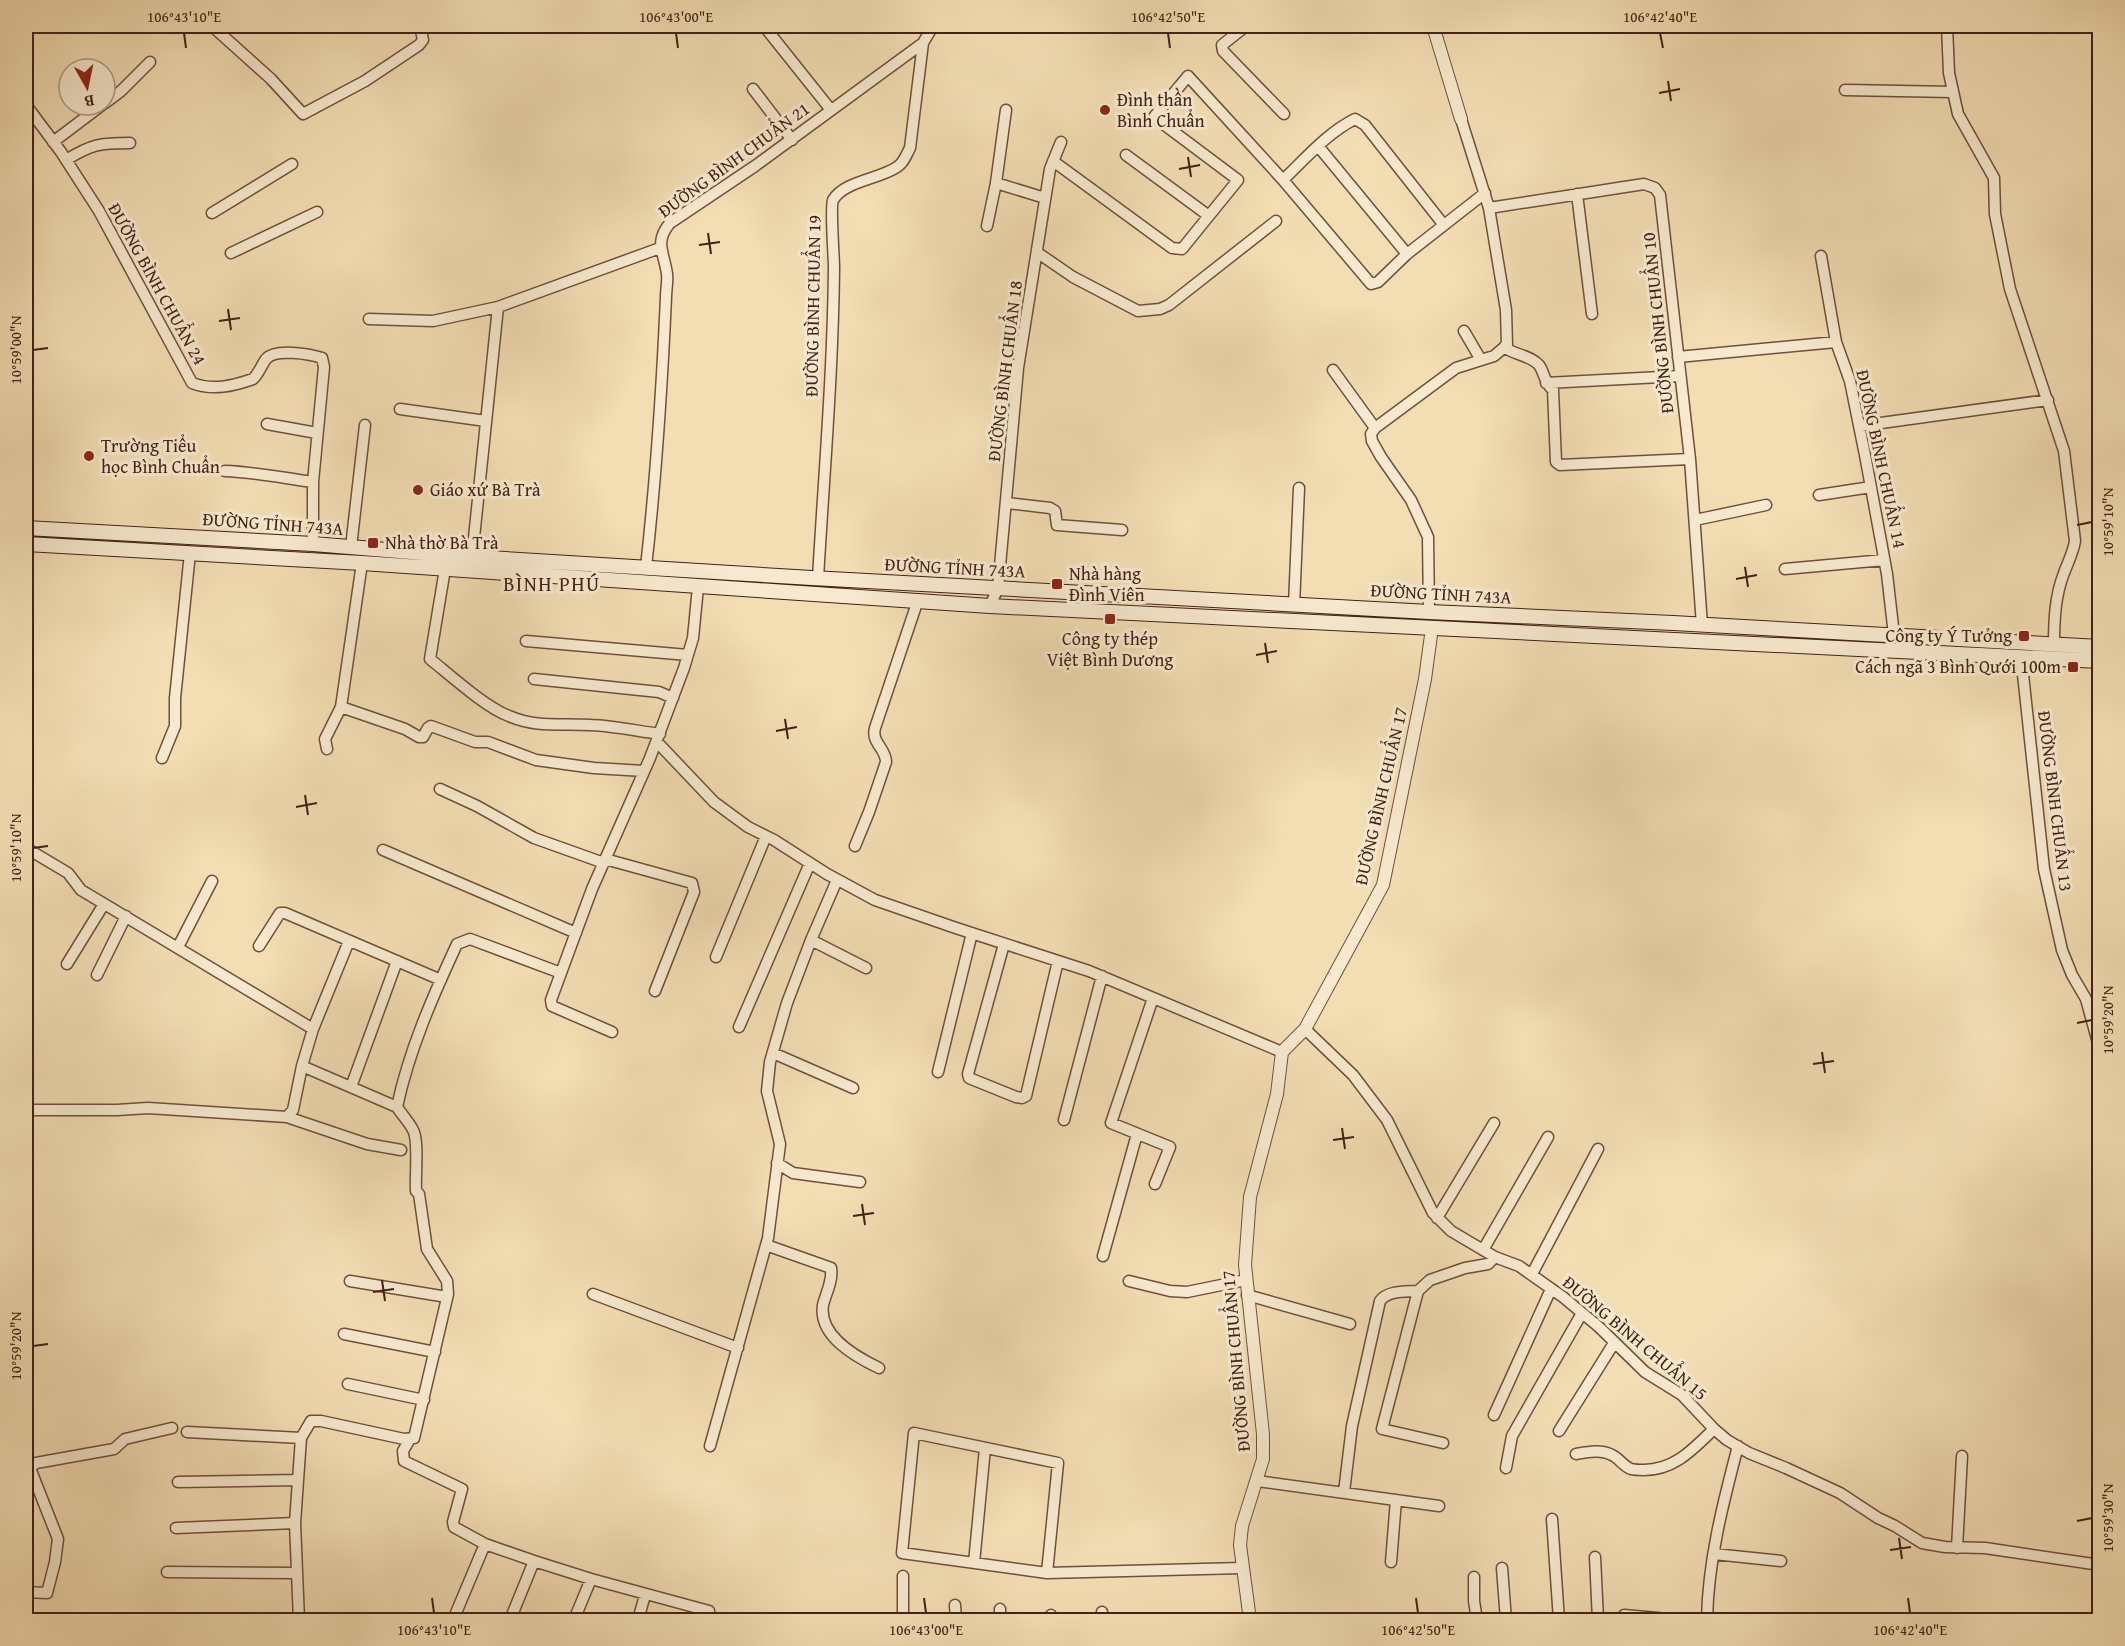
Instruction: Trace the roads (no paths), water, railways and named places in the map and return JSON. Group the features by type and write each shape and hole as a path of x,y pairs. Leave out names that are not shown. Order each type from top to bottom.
{"main road":[{"name":"ĐƯỜNG TỈNH 743A","path":"26,528 313,544 472,557 818,578 2100,647"},
{"name":"ĐƯỜNG TỈNH 743A","path":"26,544 362,563 990,606 2100,661"},
{"path":"385,565 386,550"},
{"path":"1429,612 1432,628"},
{"path":"1671,640 1673,623"}],"street":[{"path":"212,26 271,79 303,114 364,81 419,45 424,35 420,26"},
{"path":"764,26 831,110"},
{"path":"923,43 933,26"},
{"path":"1246,26 1222,45 1223,51 1284,114"},
{"path":"1429,612 1428,537 1411,500 1372,441 1371,434 1375,428 1456,368 1494,356 1507,345 1506,310 1489,208 1432,26"},
{"path":"1947,26 1949,73 1958,114 1994,178 1995,214 2010,289 2064,451 2075,541 2055,608 2054,645"},
{"name":"ĐƯỜNG BÌNH CHUẨN 21","path":"646,567 653,501 667,275 660,248 662,232 670,223 792,140 923,43"},
{"name":"ĐƯỜNG BÌNH CHUẨN 19","path":"818,578 833,321 834,259 831,209 833,201 845,188 898,167 905,159 909,148 923,43"},
{"path":"117,94 150,62"},
{"path":"1053,161 1172,248 1182,249 1238,180 1154,117 1188,76 1283,180 1371,284 1378,282 1443,224 1485,193"},
{"path":"753,89 792,140"},
{"path":"1845,90 1953,92"},
{"name":"ĐƯỜNG BÌNH CHUẨN 24","path":"26,105 99,211 192,383 204,388 222,387 253,380 267,357 274,353 312,355 322,358 324,367 313,482 313,544"},
{"path":"987,226 996,183 1006,110"},
{"path":"53,142 87,117"},
{"path":"1283,180 1318,146 1355,119 1365,125 1443,224"},
{"name":"ĐƯỜNG BÌNH CHUẨN 18","path":"990,606 998,588 1018,368 1045,198 1053,161 1061,142"},
{"path":"66,160 88,146 130,143"},
{"path":"1318,146 1407,254"},
{"path":"1126,155 1209,216"},
{"path":"212,213 292,164"},
{"path":"996,183 1045,198"},
{"name":"ĐƯỜNG BÌNH CHUẨN 10","path":"1489,208 1644,184 1655,189 1660,195 1690,459 1702,625"},
{"path":"1577,194 1592,314"},
{"path":"231,253 317,212"},
{"path":"1038,253 1073,277 1138,311 1150,310 1169,304 1276,221"},
{"path":"369,320 432,321 498,307 660,248"},
{"name":"ĐƯỜNG BÌNH CHUẨN 14","path":"1821,256 1836,342 1850,381 1871,487 1894,635"},
{"path":"472,557 498,307"},
{"path":"1464,331 1481,360"},
{"path":"1678,357 1836,342"},
{"path":"1504,347 1538,364 1546,383 1552,390 1556,462 1560,465 1690,459"},
{"path":"1333,370 1375,428"},
{"path":"1546,383 1680,376"},
{"path":"1859,426 2048,400"},
{"path":"399,409 486,420"},
{"path":"267,424 317,433"},
{"path":"351,547 365,425"},
{"path":"225,471 250,472 313,482"},
{"path":"1819,495 1871,487"},
{"path":"1294,605 1299,488"},
{"path":"1007,504 1050,507 1055,511 1057,525 1122,530"},
{"path":"1695,520 1766,505"},
{"path":"162,758 175,726 175,698 190,553"},
{"path":"1785,569 1884,560"},
{"path":"327,749 325,739 341,707 362,563"},
{"path":"445,569 430,659 500,712 536,725 591,724 658,738 714,802 748,827 874,900 1102,976 1282,1052"},
{"path":"612,1032 552,1006 551,1000 605,861 673,698 693,638 699,586"},
{"path":"855,846 886,762 886,757 875,742 875,728 918,600"},
{"name":"ĐƯỜNG BÌNH CHUẨN 17","path":"1250,1620 1240,1545 1242,1526 1263,1459 1263,1434 1245,1265 1250,1197 1277,1094 1282,1052 1305,1029 1383,885 1425,679 1432,628"},
{"path":"526,641 688,655"},
{"name":"ĐƯỜNG BÌNH CHUẨN 13","path":"2021,656 2044,869 2062,950 2072,975 2086,999 2100,1050"},
{"path":"534,679 659,692 673,698"},
{"path":"341,707 422,737 431,726 475,742 488,742 536,760 594,768 644,771"},
{"path":"440,789 477,806 534,838 605,861 692,883 694,892 655,990"},
{"path":"716,957 766,836"},
{"path":"26,848 68,873 81,890 313,1029"},
{"path":"383,850 576,933"},
{"path":"739,1027 810,864"},
{"path":"710,1446 766,1245 780,1144 767,1091 773,1053 787,1003 837,880"},
{"path":"178,947 212,881"},
{"path":"67,964 104,904"},
{"path":"259,946 280,913 285,913 441,980"},
{"path":"97,975 126,916"},
{"path":"938,1072 972,933"},
{"path":"397,1107 411,1056 457,944 470,939 561,973"},
{"path":"811,940 866,968"},
{"path":"287,1117 294,1110 302,1066 313,1029 349,941"},
{"path":"1004,944 968,1074 969,1078 1016,1097 1026,1096 1058,962"},
{"path":"351,1087 397,962"},
{"path":"1064,1120 1102,976"},
{"path":"1153,998 1111,1123 1170,1147 1155,1184"},
{"name":"ĐƯỜNG BÌNH CHUẨN 15","path":"1305,1029 1353,1075 1387,1120 1437,1218 1451,1232 1495,1257 1519,1266 1532,1274 1599,1327 1645,1372 1682,1395 1714,1429 1738,1446 1839,1493 1922,1543 1957,1548 1985,1548 2100,1565"},
{"path":"773,1053 853,1088"},
{"path":"302,1066 397,1107 415,1131 418,1145 415,1163 416,1191 419,1194 427,1249 447,1281 447,1297 424,1400 414,1438 410,1439 403,1451 404,1461 462,1489 453,1522 454,1527 485,1544 591,1579 709,1611"},
{"path":"26,1110 148,1108 287,1117 367,1144 401,1150"},
{"path":"1437,1218 1494,1123"},
{"path":"1103,1256 1137,1134"},
{"path":"1483,1250 1548,1137"},
{"path":"1532,1274 1598,1149"},
{"path":"777,1163 793,1173 860,1182"},
{"path":"766,1245 831,1268 832,1275 823,1308 826,1327 858,1359 879,1368"},
{"path":"1443,1443 1382,1429 1418,1291 1430,1280 1465,1268 1488,1264 1495,1257"},
{"path":"1129,1281 1170,1291 1187,1292 1246,1280"},
{"path":"351,1281 447,1297"},
{"path":"1494,1415 1551,1289"},
{"path":"1344,1492 1352,1426 1380,1301 1384,1296 1392,1293 1418,1291"},
{"path":"593,1294 738,1348"},
{"path":"1247,1295 1350,1324"},
{"path":"1506,1468 1512,1436 1581,1313"},
{"path":"344,1334 435,1352"},
{"path":"1559,1431 1614,1343"},
{"path":"348,1384 424,1400"},
{"path":"299,1620 295,1523 301,1438 311,1421 410,1439"},
{"path":"26,1592 47,1593 56,1562 58,1539 30,1468 36,1463 114,1449 125,1438 172,1428"},
{"path":"1576,1454 1597,1451 1613,1455 1624,1466 1634,1470 1652,1470 1670,1466 1684,1458 1714,1429"},
{"path":"187,1432 301,1438"},
{"path":"1047,1573 1058,1464 914,1433 902,1553 1047,1573 1242,1568"},
{"path":"1707,1620 1707,1591 1720,1514 1738,1446"},
{"path":"974,1563 985,1448"},
{"path":"1957,1548 1962,1456"},
{"path":"177,1482 298,1480"},
{"path":"1257,1481 1439,1506"},
{"path":"1391,1562 1396,1500"},
{"path":"1552,1519 1559,1620"},
{"path":"176,1528 295,1523"},
{"path":"453,1620 485,1544"},
{"path":"1714,1554 1781,1561"},
{"path":"1594,1557 1598,1620"},
{"path":"510,1620 534,1561"},
{"path":"1502,1568 1506,1620"},
{"path":"167,1572 297,1573"},
{"path":"903,1576 903,1620"},
{"path":"1474,1577 1477,1620"},
{"path":"574,1620 591,1579"},
{"path":"638,1620 645,1594"},
{"path":"956,1605 956,1620"},
{"path":"1624,1615 1679,1620"}],"place":[{"name":"Đình thần Bình Chuẩn","path":"1105,110"},
{"name":"Trường Tiểu học Bình Chuẩn","path":"89,456"},
{"name":"Giáo xứ Bà Trà","path":"418,490"},
{"name":"Nhà thờ Bà Trà","path":"373,543"},
{"name":"Nhà hàng Đình Viên","path":"1057,584"},
{"name":"Công ty thép Việt Bình Dương","path":"1110,619"},
{"name":"Công ty Ý Tưởng","path":"2024,636"},
{"name":"Cách ngã 3 Bình Qưới 100m","path":"2073,667"}],"district":[{"name":"BÌNH PHÚ","path":"552,584"}]}
